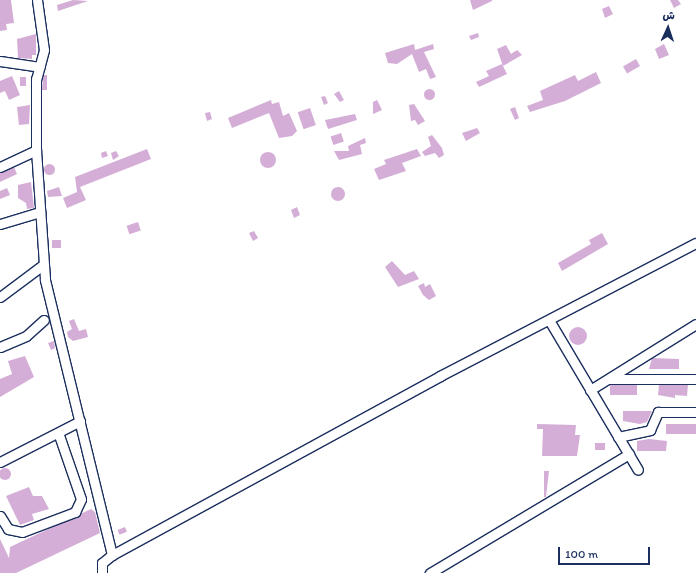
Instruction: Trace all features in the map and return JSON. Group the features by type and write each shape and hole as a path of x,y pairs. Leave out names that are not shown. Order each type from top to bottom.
{"street":[{"path":"37,0 44,50 36,79 36,150 44,265 112,555"},
{"path":"0,61 40,67"},
{"path":"0,167 36,150"},
{"path":"0,224 40,212"},
{"path":"102,573 102,563 112,555 549,320 696,243"},
{"path":"0,298 44,265"},
{"path":"0,346 26,336 44,320"},
{"path":"549,320 638,470"},
{"path":"590,390 696,324"},
{"path":"608,379 696,379"},
{"path":"618,437 650,430 658,412 696,412"},
{"path":"0,462 59,435 80,421"},
{"path":"0,516 8,529 22,532 75,512 81,499 59,435"},
{"path":"430,573 629,454"}],"building":[{"path":"0,0 11,0 14,23 6,24 7,30 0,31"},
{"path":"73,0 88,1 58,11 57,5"},
{"path":"470,0 492,0 492,1 473,10"},
{"path":"670,0 678,0 681,4 674,8"},
{"path":"609,6 613,14 605,18 602,9"},
{"path":"478,33 479,37 471,40 469,36"},
{"path":"36,34 36,55 32,55 32,59 18,58 17,39"},
{"path":"414,44 415,50 433,44 434,49 424,52 436,77 430,79 426,69 419,72 412,54 397,64 388,63 385,53"},
{"path":"664,44 669,55 659,59 655,49"},
{"path":"506,45 511,54 517,50 522,55 503,66 497,49"},
{"path":"636,59 640,66 627,73 623,66"},
{"path":"502,64 507,74 479,87 476,82 489,76 486,71"},
{"path":"596,72 601,83 565,101 530,112 527,106 543,100 540,91 575,75 578,81"},
{"path":"43,75 47,75 47,90 42,90"},
{"path":"12,76 20,95 9,100 5,91 0,93 0,81"},
{"path":"20,77 26,77 26,86 20,86"},
{"path":"427,89 431,89 433,90 433,98 427,99 424,96 424,92"},
{"path":"339,91 344,100 340,102 334,94"},
{"path":"325,96 328,103 324,105 321,97"},
{"path":"271,100 272,104 279,102 283,116 289,113 297,131 292,136 279,138 269,113 232,128 228,118"},
{"path":"377,100 382,110 373,114 373,102"},
{"path":"414,104 425,121 418,125 415,120 411,121 409,105"},
{"path":"30,105 29,124 19,125 17,107"},
{"path":"515,107 519,118 515,120 510,109"},
{"path":"310,108 316,125 304,129 298,112"},
{"path":"210,112 212,119 207,121 205,113"},
{"path":"355,114 357,120 328,129 325,120"},
{"path":"477,128 480,133 466,141 462,133"},
{"path":"341,133 344,142 333,145 331,136"},
{"path":"432,135 442,148 444,155 439,158 435,153 425,156 422,152 431,146 428,137"},
{"path":"365,138 366,143 360,145 362,154 339,160 334,151 349,151 348,146"},
{"path":"147,149 151,159 80,187 86,200 67,208 63,198 77,192 75,177"},
{"path":"417,149 421,156 402,163 406,171 379,180 374,169 386,164 384,160"},
{"path":"106,151 108,156 102,158 101,153"},
{"path":"116,151 119,156 113,160 111,153"},
{"path":"265,152 271,152 276,157 274,166 271,168 265,168 260,163 260,157"},
{"path":"49,163 53,165 55,169 53,173 49,175 45,173 43,169 45,165"},
{"path":"14,167 17,174 0,182 0,173"},
{"path":"31,182 34,208 27,209 26,203 18,198 18,185"},
{"path":"59,187 62,196 48,197 47,191"},
{"path":"335,187 341,187 345,191 345,197 341,201 335,201 331,197 331,191"},
{"path":"7,188 10,195 0,199 0,191"},
{"path":"297,207 300,215 294,218 291,210"},
{"path":"138,222 141,231 129,234 127,226"},
{"path":"254,231 258,238 253,241 249,233"},
{"path":"602,233 608,244 562,271 558,263 591,244 589,240"},
{"path":"52,240 61,240 61,248 52,248"},
{"path":"392,261 405,275 414,271 419,279 398,287 385,267"},
{"path":"424,283 425,287 430,284 436,296 429,300 423,295 418,286"},
{"path":"74,319 79,331 86,329 88,337 73,341 68,337 67,332 72,329 69,321"},
{"path":"574,327 582,327 587,332 585,343 582,345 574,345 569,340 569,332"},
{"path":"54,341 55,348 51,350 48,343"},
{"path":"25,356 34,377 0,397 0,379 12,374 8,361"},
{"path":"652,358 679,359 679,369 649,369"},
{"path":"610,385 637,385 637,395 610,395"},
{"path":"659,385 688,385 687,396 675,395 675,398 658,395"},
{"path":"623,411 652,411 647,422 640,424 623,421"},
{"path":"537,424 576,425 575,435 580,435 577,456 542,456 543,429 537,429"},
{"path":"666,424 696,424 696,434 666,434"},
{"path":"649,439 667,441 666,451 637,451 637,441"},
{"path":"595,443 605,443 605,450 595,450"},
{"path":"5,468 9,470 11,474 9,478 5,480 1,478 -1,474 1,470"},
{"path":"544,471 549,471 546,497 544,497"},
{"path":"29,487 33,496 42,496 49,509 32,514 34,520 20,525 6,496"},
{"path":"91,509 95,512 100,533 16,573 0,573 0,539 9,558 10,547"},
{"path":"125,527 127,532 119,535 118,530"}]}
